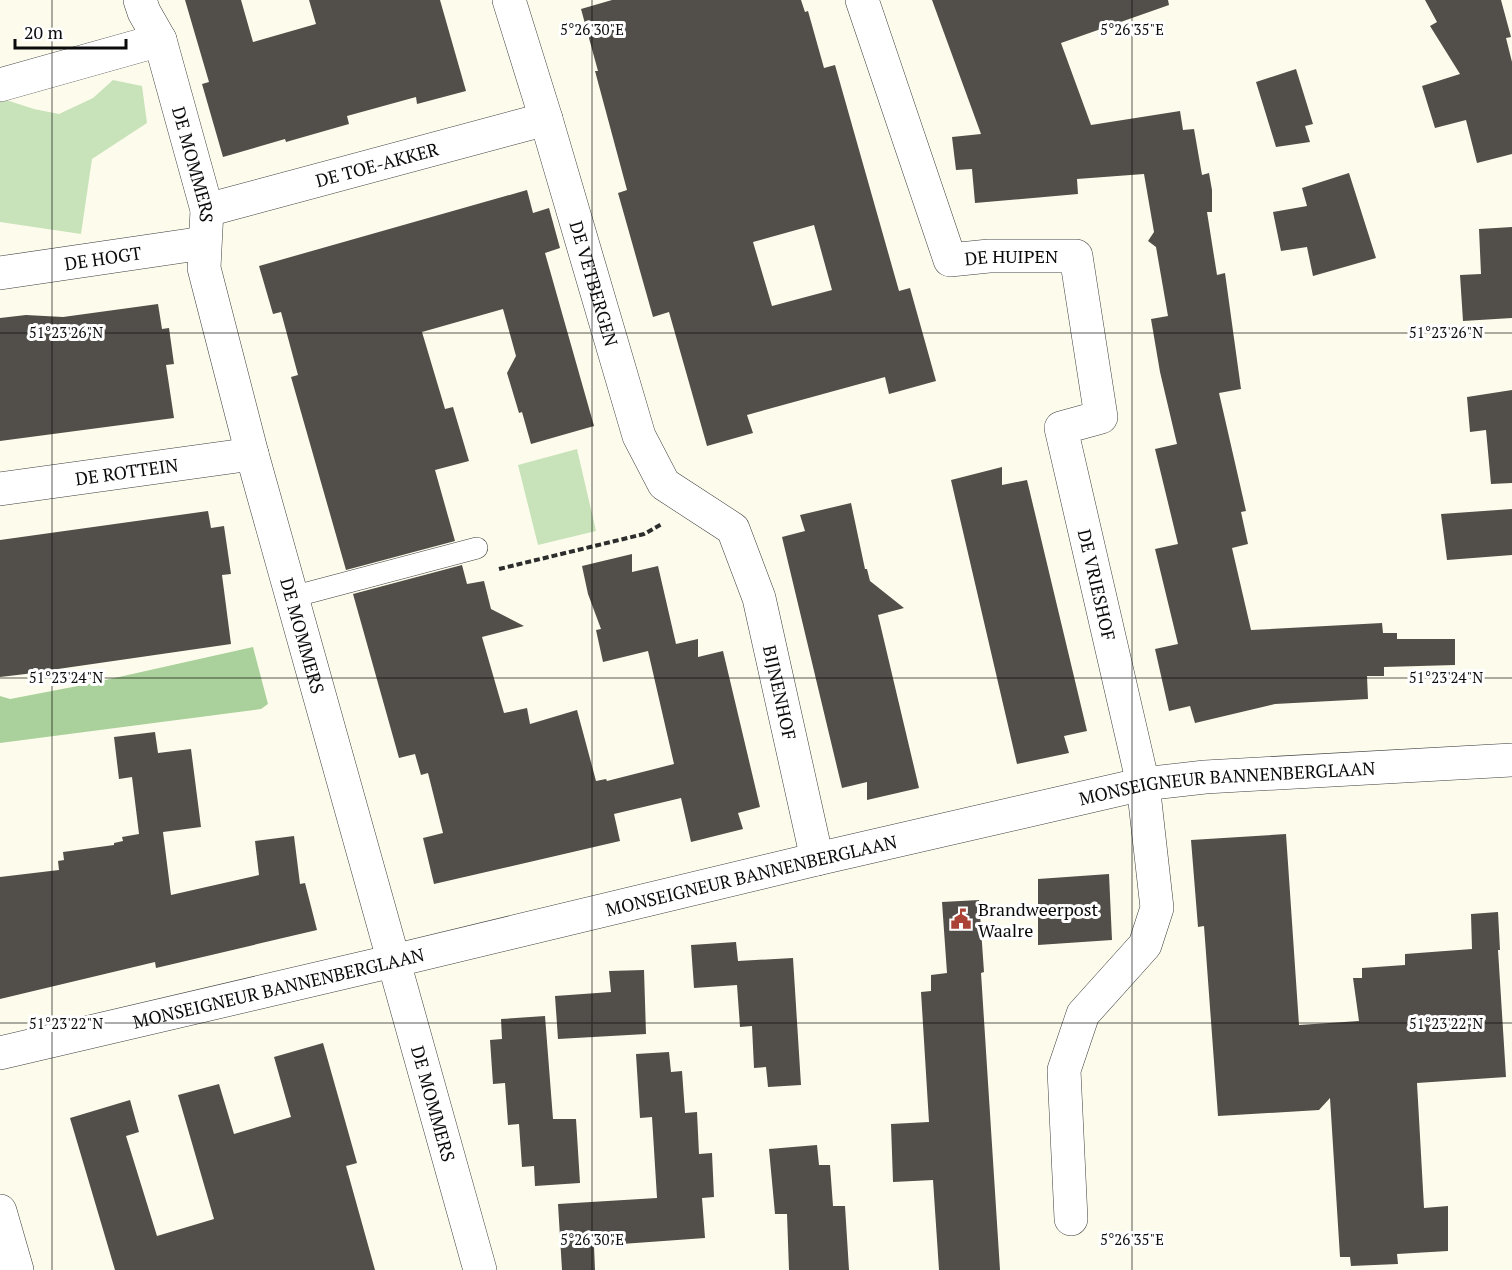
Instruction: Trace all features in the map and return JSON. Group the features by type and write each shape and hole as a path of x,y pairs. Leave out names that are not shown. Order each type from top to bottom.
{"street":[{"name":"DE MOMMERS","path":"140,0 160,40 207,210 204,268 252,454 480,1270"},
{"name":"DE VETBERGEN","path":"509,0 639,436 664,484 733,529"},
{"name":"DE HUIPEN","path":"862,0 950,260 989,256 1076,256 1101,417"},
{"path":"0,85 160,40"},
{"name":"DE TOE-AKKER","path":"207,210 546,119"},
{"name":"DE HOGT","path":"0,273 204,243"},
{"name":"DE VRIESHOF","path":"1101,417 1061,428 1143,784"},
{"name":"DE ROTTEIN","path":"0,489 252,454"},
{"name":"BIJNENHOF","path":"733,529 759,598 817,859"},
{"name":"MONSEIGNEUR BANNENBERGLAAN","path":"0,1053 1143,784 1205,777 1512,760"},
{"path":"1071,1219 1064,1070 1083,1014 1145,945 1157,908 1143,784"},
{"path":"0,1211 17,1270"}],"lane":[{"path":"292,597 477,548"}],"path":[{"path":"477,548 485,573 644,534 697,506"}],"green space":[{"path":"113,80 142,86 147,123 92,159 81,234 0,222 0,98 59,114 93,98"},
{"path":"577,449 596,531 538,545 518,465"},
{"path":"253,647 268,704 261,709 0,743 0,696 10,699 83,685"}],"building":[{"path":"185,0 241,0 253,42 316,24 309,0 440,0 466,91 417,104 416,97 347,116 349,124 223,157 202,84 209,82"},
{"path":"612,0 801,0 805,12 808,11 824,68 835,65 899,291 910,288 936,381 889,394 885,377 747,415 753,433 707,446 669,312 653,317 618,193 627,190 581,9","holes":["814,225 832,290 772,306 753,242"]},
{"path":"932,0 1168,0 1169,5 1061,43 1091,125 1180,111 1183,130 1194,129 1202,175 1209,173 1212,212 1207,212 1217,275 1225,273 1241,389 1219,393 1246,511 1241,512 1248,544 1232,548 1251,630 1382,623 1383,633 1397,633 1397,639 1455,639 1455,665 1384,667 1384,676 1367,676 1368,699 1275,704 1195,723 1190,706 1169,711 1155,649 1178,644 1155,549 1178,544 1155,449 1177,444 1160,372 1151,319 1168,316 1156,247 1148,241 1154,232 1144,174 1077,179 1078,194 975,203 972,169 956,170 952,137 981,134"},
{"path":"1425,0 1501,0 1511,37 1506,38 1512,62 1512,154 1477,163 1466,120 1435,128 1422,86 1460,74 1430,26 1437,22"},
{"path":"1296,69 1313,124 1305,126 1310,142 1276,147 1256,82"},
{"path":"1349,173 1376,258 1313,276 1307,247 1281,251 1273,212 1307,206 1302,188"},
{"path":"527,190 533,213 549,208 560,248 545,253 594,426 531,444 507,373 516,356 503,309 422,332 445,409 453,407 469,461 435,470 455,541 346,570 291,377 298,375 281,312 273,314 259,266"},
{"path":"1512,227 1512,318 1463,321 1460,275 1481,274 1479,229"},
{"path":"158,304 162,329 169,328 174,364 166,365 174,418 0,441 0,318 26,315 63,317"},
{"path":"1512,390 1512,483 1491,484 1486,430 1470,432 1467,397"},
{"path":"1002,467 1002,485 1027,480 1087,731 1064,736 1069,753 1017,764 951,480"},
{"path":"851,503 865,569 867,569 870,581 904,608 878,615 919,788 867,800 867,782 842,788 782,537 805,531 800,515"},
{"path":"1512,509 1512,555 1447,560 1441,514"},
{"path":"208,511 211,528 224,526 231,574 222,575 231,644 0,677 0,540"},
{"path":"632,554 632,572 658,566 676,644 698,639 698,657 723,651 760,807 738,813 743,829 691,842 681,798 614,814 620,841 434,884 423,838 443,833 428,773 421,775 415,754 399,758 353,594 462,565 467,584 484,581 491,609 524,626 482,637 504,713 527,708 530,724 577,710 596,781 606,779 607,781 674,764 648,651 603,662 596,630 601,629 588,594 582,566"},
{"path":"155,732 158,753 191,749 201,827 163,832 171,895 259,875 255,841 294,836 300,884 305,883 317,930 156,968 155,962 0,999 0,877 59,870 58,861 64,860 63,852 114,845 114,843 123,841 122,837 139,834 132,777 119,779 114,737"},
{"path":"1286,834 1299,1025 1359,1021 1353,978 1362,978 1362,968 1405,965 1405,954 1472,949 1471,914 1498,912 1500,950 1498,950 1506,1077 1417,1083 1424,1208 1448,1206 1448,1251 1397,1254 1398,1264 1351,1266 1350,1257 1340,1257 1330,1098 1319,1110 1218,1116 1204,926 1198,927 1191,840"},
{"path":"1109,874 1112,940 1038,945 1038,879"},
{"path":"979,900 984,972 981,973 1000,1270 939,1270 933,1180 893,1182 891,1124 929,1122 921,992 931,991 931,975 947,973 942,902"},
{"path":"736,942 738,961 793,958 801,1085 768,1087 766,1067 754,1068 752,1026 740,1027 737,985 694,988 691,945"},
{"path":"644,970 646,1034 558,1039 555,996 611,992 609,971"},
{"path":"545,1016 553,1119 576,1119 580,1183 535,1186 534,1166 522,1167 519,1124 508,1125 505,1083 493,1084 490,1040 502,1039 501,1019"},
{"path":"323,1043 357,1163 346,1166 375,1270 115,1270 70,1118 130,1100 139,1132 126,1136 157,1236 214,1219 178,1095 219,1084 234,1134 291,1117 274,1057"},
{"path":"669,1052 671,1072 682,1071 685,1113 697,1112 699,1154 712,1153 714,1197 702,1198 705,1238 594,1246 595,1270 562,1270 558,1204 657,1198 652,1117 640,1118 636,1054"},
{"path":"817,1145 819,1165 830,1165 833,1206 845,1206 849,1270 789,1270 787,1214 775,1214 769,1149"}],"place":[{"name":"Brandweerpost Waalre","path":"961,919"}]}
